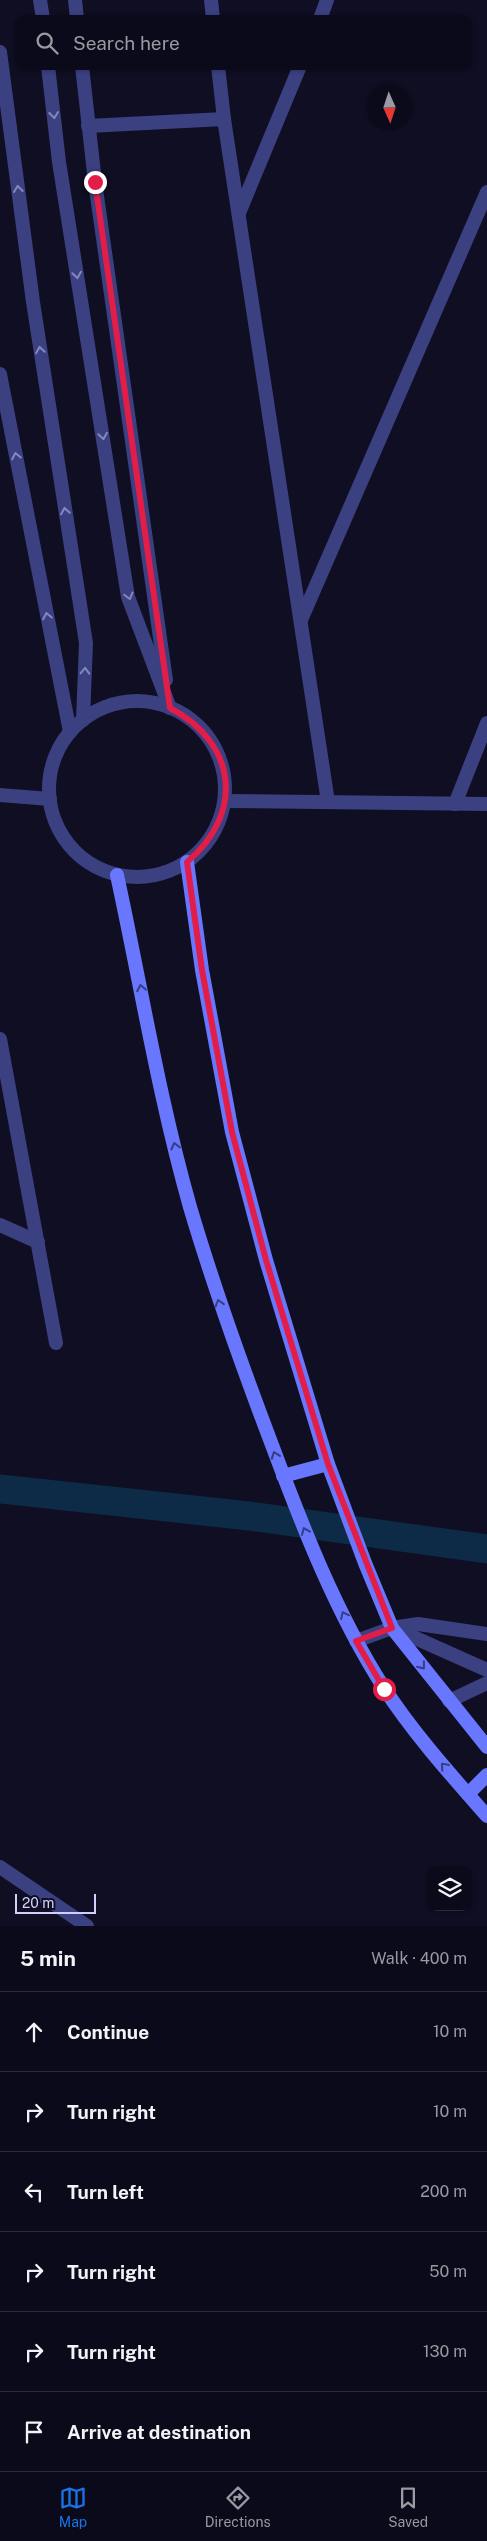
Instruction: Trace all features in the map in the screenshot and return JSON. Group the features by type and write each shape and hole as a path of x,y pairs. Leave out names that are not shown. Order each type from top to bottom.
{"main road":[{"path":"187,862 202,970 232,1132 266,1260 328,1464 365,1563 392,1628 487,1747"},
{"path":"117,875 160,1088 190,1204 221,1308 283,1476 318,1562 356,1641 395,1703 427,1747 487,1816"},
{"path":"283,1476 328,1464"},
{"path":"468,1794 487,1775"}],"street":[{"path":"40,0 42,15"},
{"path":"75,0 77,15"},
{"path":"211,0 213,15"},
{"path":"321,15 327,0"},
{"path":"0,52 33,302 86,643 83,720"},
{"path":"48,70 59,162 128,597 170,708"},
{"path":"82,70 88,126 170,708"},
{"path":"218,70 224,119 328,802"},
{"path":"239,214 298,70"},
{"path":"88,126 224,119"},
{"path":"300,621 487,192"},
{"path":"0,374 70,732"},
{"path":"152,702 170,708 187,717 202,730 214,745 222,763 226,782 225,801 220,820 212,836 187,862 153,876 135,878 117,875 100,869 84,860 60,832 50,799 53,764 70,732 83,720 114,704 152,702"},
{"path":"455,804 487,723"},
{"path":"0,794 50,799"},
{"path":"225,801 487,804"},
{"path":"0,1039 56,1343"},
{"path":"0,1225 38,1242"},
{"path":"356,1641 392,1628 418,1624 487,1634"},
{"path":"392,1628 487,1670"},
{"path":"449,1701 487,1683"},
{"path":"0,1867 87,1926"}],"waterway":[{"path":"0,1489 249,1516 487,1549"}],"route":[{"path":"95,182 170,708 187,717 202,730 214,745 222,763 226,782 225,801 220,820 212,836 201,850 187,862 202,970 232,1132 266,1260 328,1464 365,1563 392,1628 356,1641 384,1689"}]}
